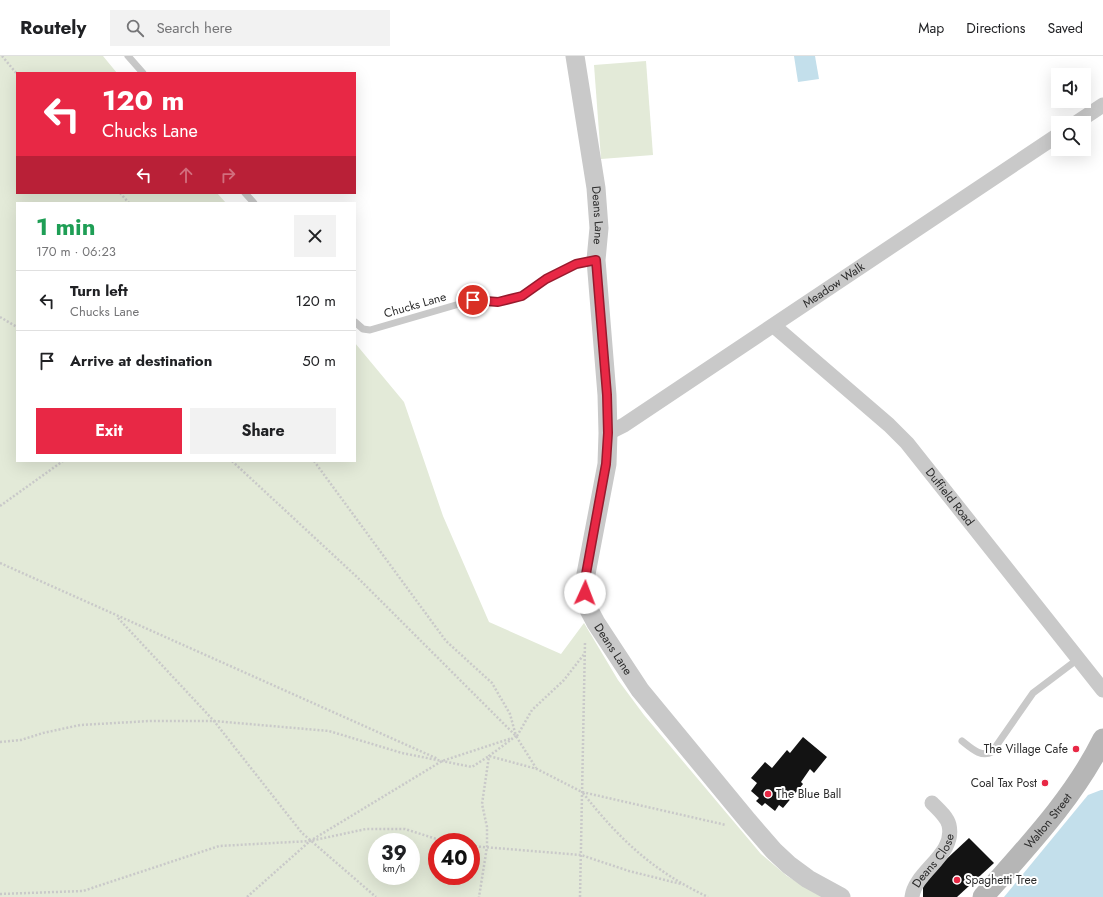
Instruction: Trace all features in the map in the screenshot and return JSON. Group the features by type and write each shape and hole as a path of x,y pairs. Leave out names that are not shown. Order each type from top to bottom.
{"main road":[{"name":"Walton Street","path":"984,897 1036,836 1100,751"}],"street":[{"name":"Deans Lane","path":"575,56 596,188 599,228 596,260 607,395 608,433 606,464 586,574 585,593 588,608 596,623 640,690 774,851 789,865 808,879 842,897"},
{"path":"1086,116 1103,105"},
{"name":"Meadow Walk","path":"608,433 624,425 774,326 1051,140"},
{"name":"Duffield Road","path":"774,326 890,425 907,443 1103,690"},
{"name":"Deans Close","path":"912,897 912,889 946,846 948,837 949,826 944,816 932,803"}],"lane":[{"path":"128,56 142,72"},
{"path":"246,194 253,202"},
{"name":"Chucks Lane","path":"356,323 366,330 473,300 498,302 522,296 546,279 576,264 596,260"},
{"path":"962,741 979,753 984,754 992,752 1033,693 1078,659"}],"path":[{"path":"2,56 16,73"},
{"path":"121,194 128,202"},
{"path":"0,317 16,326"},
{"path":"0,506 62,462"},
{"path":"233,462 357,577 516,736 537,769"},
{"path":"315,462 446,641 492,683 510,714 516,736"},
{"path":"0,563 442,761"},
{"path":"117,616 214,721 302,833 376,897"},
{"path":"580,897 585,653 584,638"},
{"path":"0,742 22,740 44,733 80,725 150,721 214,721 329,731 402,753 472,767 516,736 532,710 564,680 585,653"},
{"path":"247,897 310,840 442,761 516,736"},
{"path":"489,756 537,769 582,792 728,825 748,821"},
{"path":"479,897 487,847 488,827 482,804 489,756"},
{"path":"582,792 608,825 638,853 681,884 708,897"},
{"path":"0,894 83,891 219,846 310,840 366,828 405,829 428,836"},
{"path":"480,847 581,855 629,871 681,884"}],"green space":[{"path":"0,56 103,56 116,72 16,72 16,194 218,194 225,202 16,202 16,462 356,462 356,344 404,402 443,516 489,622 561,654 584,623 618,680 644,715 761,854 787,876 822,897 0,897"},
{"path":"646,61 653,155 601,159 594,65"}],"water":[{"path":"794,56 815,56 819,79 798,82"},
{"path":"1103,790 1103,897 1004,897 1088,795"}],"building":[{"path":"803,737 827,757 814,773 810,769 801,782 803,784 783,808 779,805 775,811 765,803 762,806 756,801 759,798 751,791 757,783 751,778 765,762 772,768 787,750 790,753"},
{"path":"969,838 994,863 957,897 923,897 923,881"}],"place":[{"name":"The Village Cafe","path":"1076,749"},
{"name":"Coal Tax Post","path":"1045,783"},
{"name":"The Blue Ball","path":"768,794"},
{"name":"Spaghetti Tree","path":"957,880"}],"route":[{"path":"473,300 498,302 522,296 546,279 576,264 596,260 607,395 608,433 606,464 597,521 586,574 585,593"}]}
